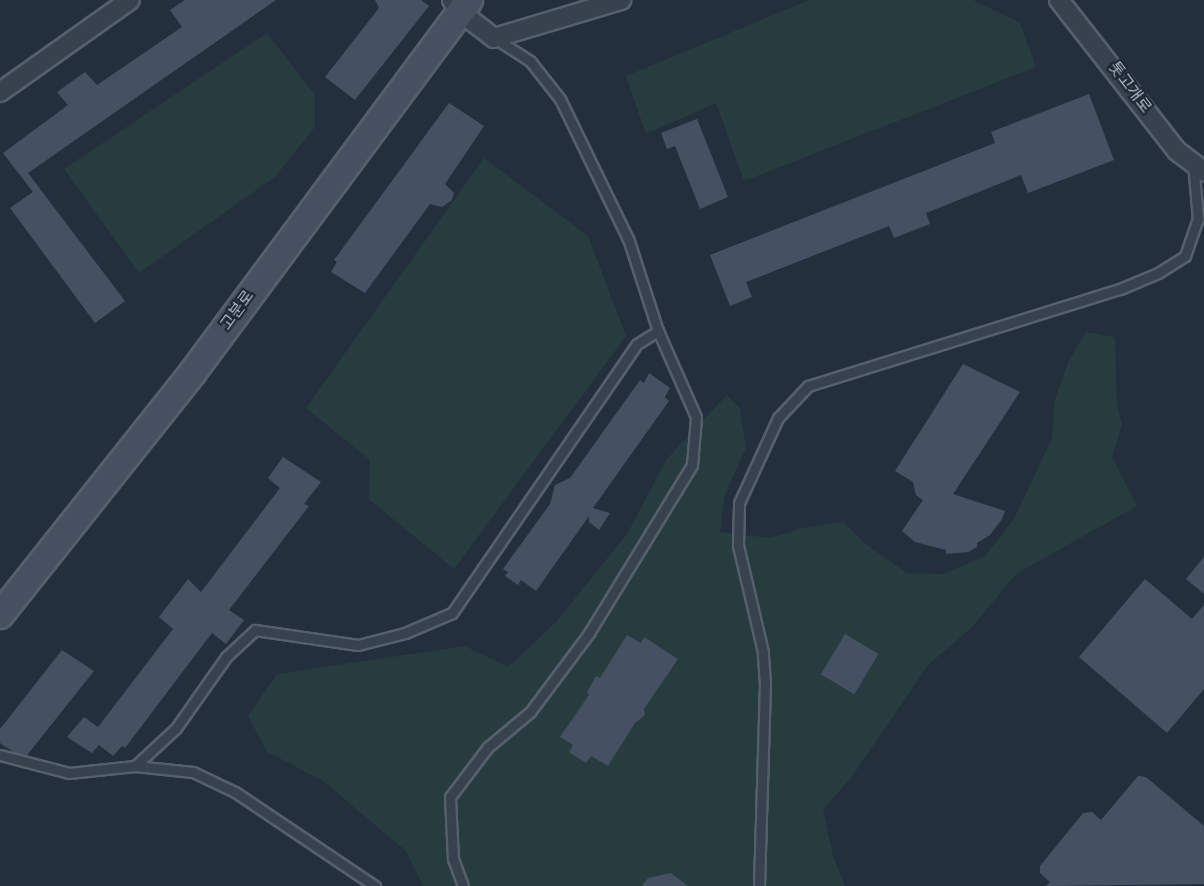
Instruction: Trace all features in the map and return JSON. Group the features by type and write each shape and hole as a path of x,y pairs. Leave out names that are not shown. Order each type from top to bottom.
{"main road":[{"name":"고분로","path":"0,615 193,372 460,4"}],"street":[{"path":"0,92 130,0"},
{"path":"460,4 494,38 621,0"},
{"name":"톳고개로","path":"1059,0 1177,151 1198,167"}],"lane":[{"path":"463,886 453,858 450,797 488,747 530,712 589,633 692,465 696,417 658,331 629,241 560,99 530,61 494,38"},
{"path":"759,886 765,684 763,652 738,545 738,503 778,418 808,386 1120,289 1158,273 1185,256 1198,219 1198,167"},
{"path":"135,765 176,728 226,657 255,630 358,645 405,633 452,613 637,344 658,331"},
{"path":"0,755 69,772 135,765 193,772 235,792 375,886"}],"green space":[{"path":"809,0 973,0 1020,23 1036,67 744,181 716,103 646,134 626,76"},
{"path":"267,33 315,95 315,127 275,177 139,273 64,169"},
{"path":"484,158 588,236 626,336 454,569 369,499 370,460 306,408"},
{"path":"1086,332 1115,337 1117,406 1122,424 1112,457 1137,506 1016,574 971,628 928,665 853,775 823,810 833,856 845,886 423,886 406,851 322,780 267,752 248,716 277,674 465,646 508,667 556,622 627,534 667,459 727,395 740,408 746,448 725,494 720,532 771,538 802,528 843,522 864,543 907,573 943,574 985,556 1014,519 1052,438 1054,402 1069,360"}],"building":[{"path":"185,0 276,0 28,173 125,301 95,323 10,208 33,192 3,153 68,105 57,92 85,72 97,85 182,27 170,10"},
{"path":"375,0 421,0 429,6 355,100 325,77 379,8"},
{"path":"1089,94 1114,160 1028,193 1021,175 926,213 930,224 894,238 889,226 746,282 752,297 730,306 710,255 995,143 991,132"},
{"path":"449,103 484,126 445,184 454,193 452,200 442,207 430,204 365,293 331,272 337,262 334,260"},
{"path":"697,119 728,197 700,209 675,146 667,149 661,133"},
{"path":"963,364 1020,392 953,494 1005,511 1002,519 990,535 977,543 977,547 968,552 946,554 946,550 915,542 902,531 923,500 916,495 913,482 895,471"},
{"path":"649,373 670,388 665,397 669,401 593,508 610,513 599,530 589,522 589,516 536,591 521,580 518,585 505,576 508,572 503,569 550,504 555,485 570,478 640,380 644,383"},
{"path":"283,457 321,482 304,504 309,506 229,610 244,620 226,644 212,633 125,748 122,746 113,756 99,745 92,753 67,737 84,717 98,727 173,629 159,617 188,579 201,592 280,488 268,478"},
{"path":"1204,557 1204,594 1186,579"},
{"path":"1145,579 1192,619 1204,605 1204,689 1167,733 1079,657"},
{"path":"845,634 878,654 854,694 821,674"},
{"path":"627,635 641,643 644,637 678,659 644,709 645,715 635,723 608,766 591,756 586,763 569,752 573,745 560,737 589,695 587,692 596,676 600,678"},
{"path":"62,650 94,671 24,759 0,743 0,729"},
{"path":"1138,776 1146,777 1204,826 1204,884 1046,886 1050,882 1040,873 1040,866 1083,813 1092,812 1101,820"},
{"path":"671,873 688,886 642,886 648,878"}]}
